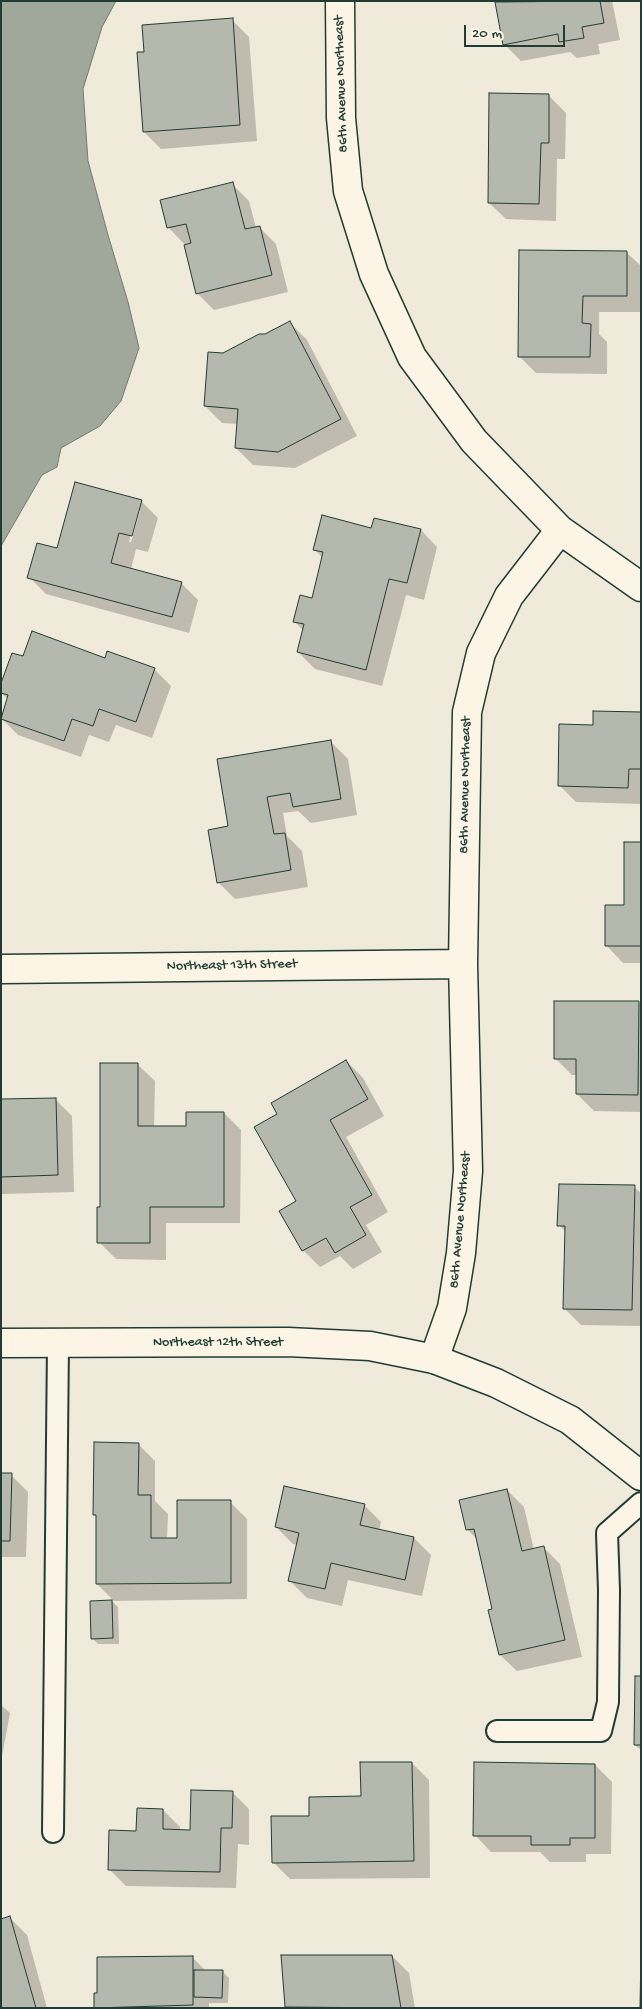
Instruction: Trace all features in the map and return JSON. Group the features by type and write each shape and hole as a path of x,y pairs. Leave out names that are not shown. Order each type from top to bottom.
{"street":[{"name":"86th Avenue Northeast","path":"340,1 340,118 348,191 374,274 412,357 474,441 560,530 509,596 481,653 467,712 463,964 468,1171 461,1253 452,1308 434,1359"},
{"path":"560,530 641,587"},
{"name":"Northeast 13th Street","path":"1,969 463,964"},
{"name":"Northeast 12th Street","path":"1,1343 297,1343 370,1346 434,1359 496,1383 570,1420 641,1476"}],"lane":[{"path":"53,1832 58,1343"},
{"path":"497,1731 601,1731 608,1702 610,1590 607,1533 641,1502"}],"shaded area":[{"path":"1,1 116,1 102,27 83,89 88,161 139,348 121,401 100,426 61,448 57,467 42,475 1,546"}],"building":[{"path":"600,1 604,23 582,27 584,38 559,42 558,34 503,45 495,2"},
{"path":"233,18 240,125 143,132 137,52 144,52 142,25"},
{"path":"489,93 549,94 549,143 541,143 539,204 488,203"},
{"path":"233,182 245,229 260,226 272,275 196,294 184,245 191,243 186,224 167,228 160,200"},
{"path":"519,250 627,251 627,296 583,296 582,323 591,324 590,357 518,357"},
{"path":"290,321 341,419 278,452 235,448 238,409 204,406 208,352 223,353 259,334 265,334"},
{"path":"75,482 142,500 132,536 119,533 111,563 182,582 172,617 27,578 37,543 57,548"},
{"path":"322,515 371,528 374,518 421,529 407,583 389,579 366,670 297,652 304,624 293,622 300,595 312,598 323,552 313,550"},
{"path":"32,631 105,658 107,651 155,668 136,722 99,709 93,726 72,719 64,741 1,719 8,695 1,693 1,683 12,653 23,656"},
{"path":"593,711 641,712 641,769 629,769 628,788 558,786 559,724 593,725"},
{"path":"331,740 341,799 293,807 290,793 267,797 274,834 285,833 291,870 217,883 208,830 228,826 217,759"},
{"path":"624,842 641,842 641,946 605,946 605,905 624,905"},
{"path":"554,1001 639,1001 638,1095 576,1094 576,1059 554,1059"},
{"path":"346,1060 368,1099 330,1120 372,1195 350,1207 366,1235 335,1253 326,1238 302,1251 279,1211 296,1201 254,1127 277,1114 271,1103"},
{"path":"100,1063 138,1063 138,1126 186,1126 186,1112 224,1112 224,1207 150,1207 150,1243 97,1243 97,1207 100,1207"},
{"path":"56,1098 58,1175 1,1177 1,1099"},
{"path":"559,1184 635,1185 632,1310 563,1309 565,1226 557,1226"},
{"path":"94,1442 139,1443 138,1495 151,1495 151,1538 177,1538 177,1500 231,1500 231,1583 96,1584 96,1515 93,1515"},
{"path":"1,1473 12,1473 10,1541 1,1541"},
{"path":"284,1486 365,1504 360,1525 414,1537 405,1580 331,1563 325,1589 288,1581 299,1533 275,1527"},
{"path":"507,1489 522,1551 544,1546 565,1640 499,1655 488,1610 492,1609 474,1529 466,1530 459,1500"},
{"path":"112,1600 113,1638 91,1639 90,1601"},
{"path":"635,1676 641,1676 641,1745 634,1745"},
{"path":"360,1762 412,1762 414,1861 272,1863 271,1816 309,1816 309,1797 361,1796"},
{"path":"474,1762 595,1764 595,1838 570,1838 570,1845 531,1845 531,1836 473,1836"},
{"path":"191,1790 233,1791 232,1828 221,1828 220,1872 108,1870 109,1830 136,1831 137,1808 163,1809 163,1829 190,1830"},
{"path":"10,1916 36,2008 1,2008 1,1919"},
{"path":"641,1952 641,2008 640,2008"},
{"path":"281,1955 392,1955 401,2008 285,2007"},
{"path":"193,1956 193,2005 94,2008 94,1993 97,1993 97,1957"},
{"path":"194,1970 223,1970 222,1998 194,1997"}]}
